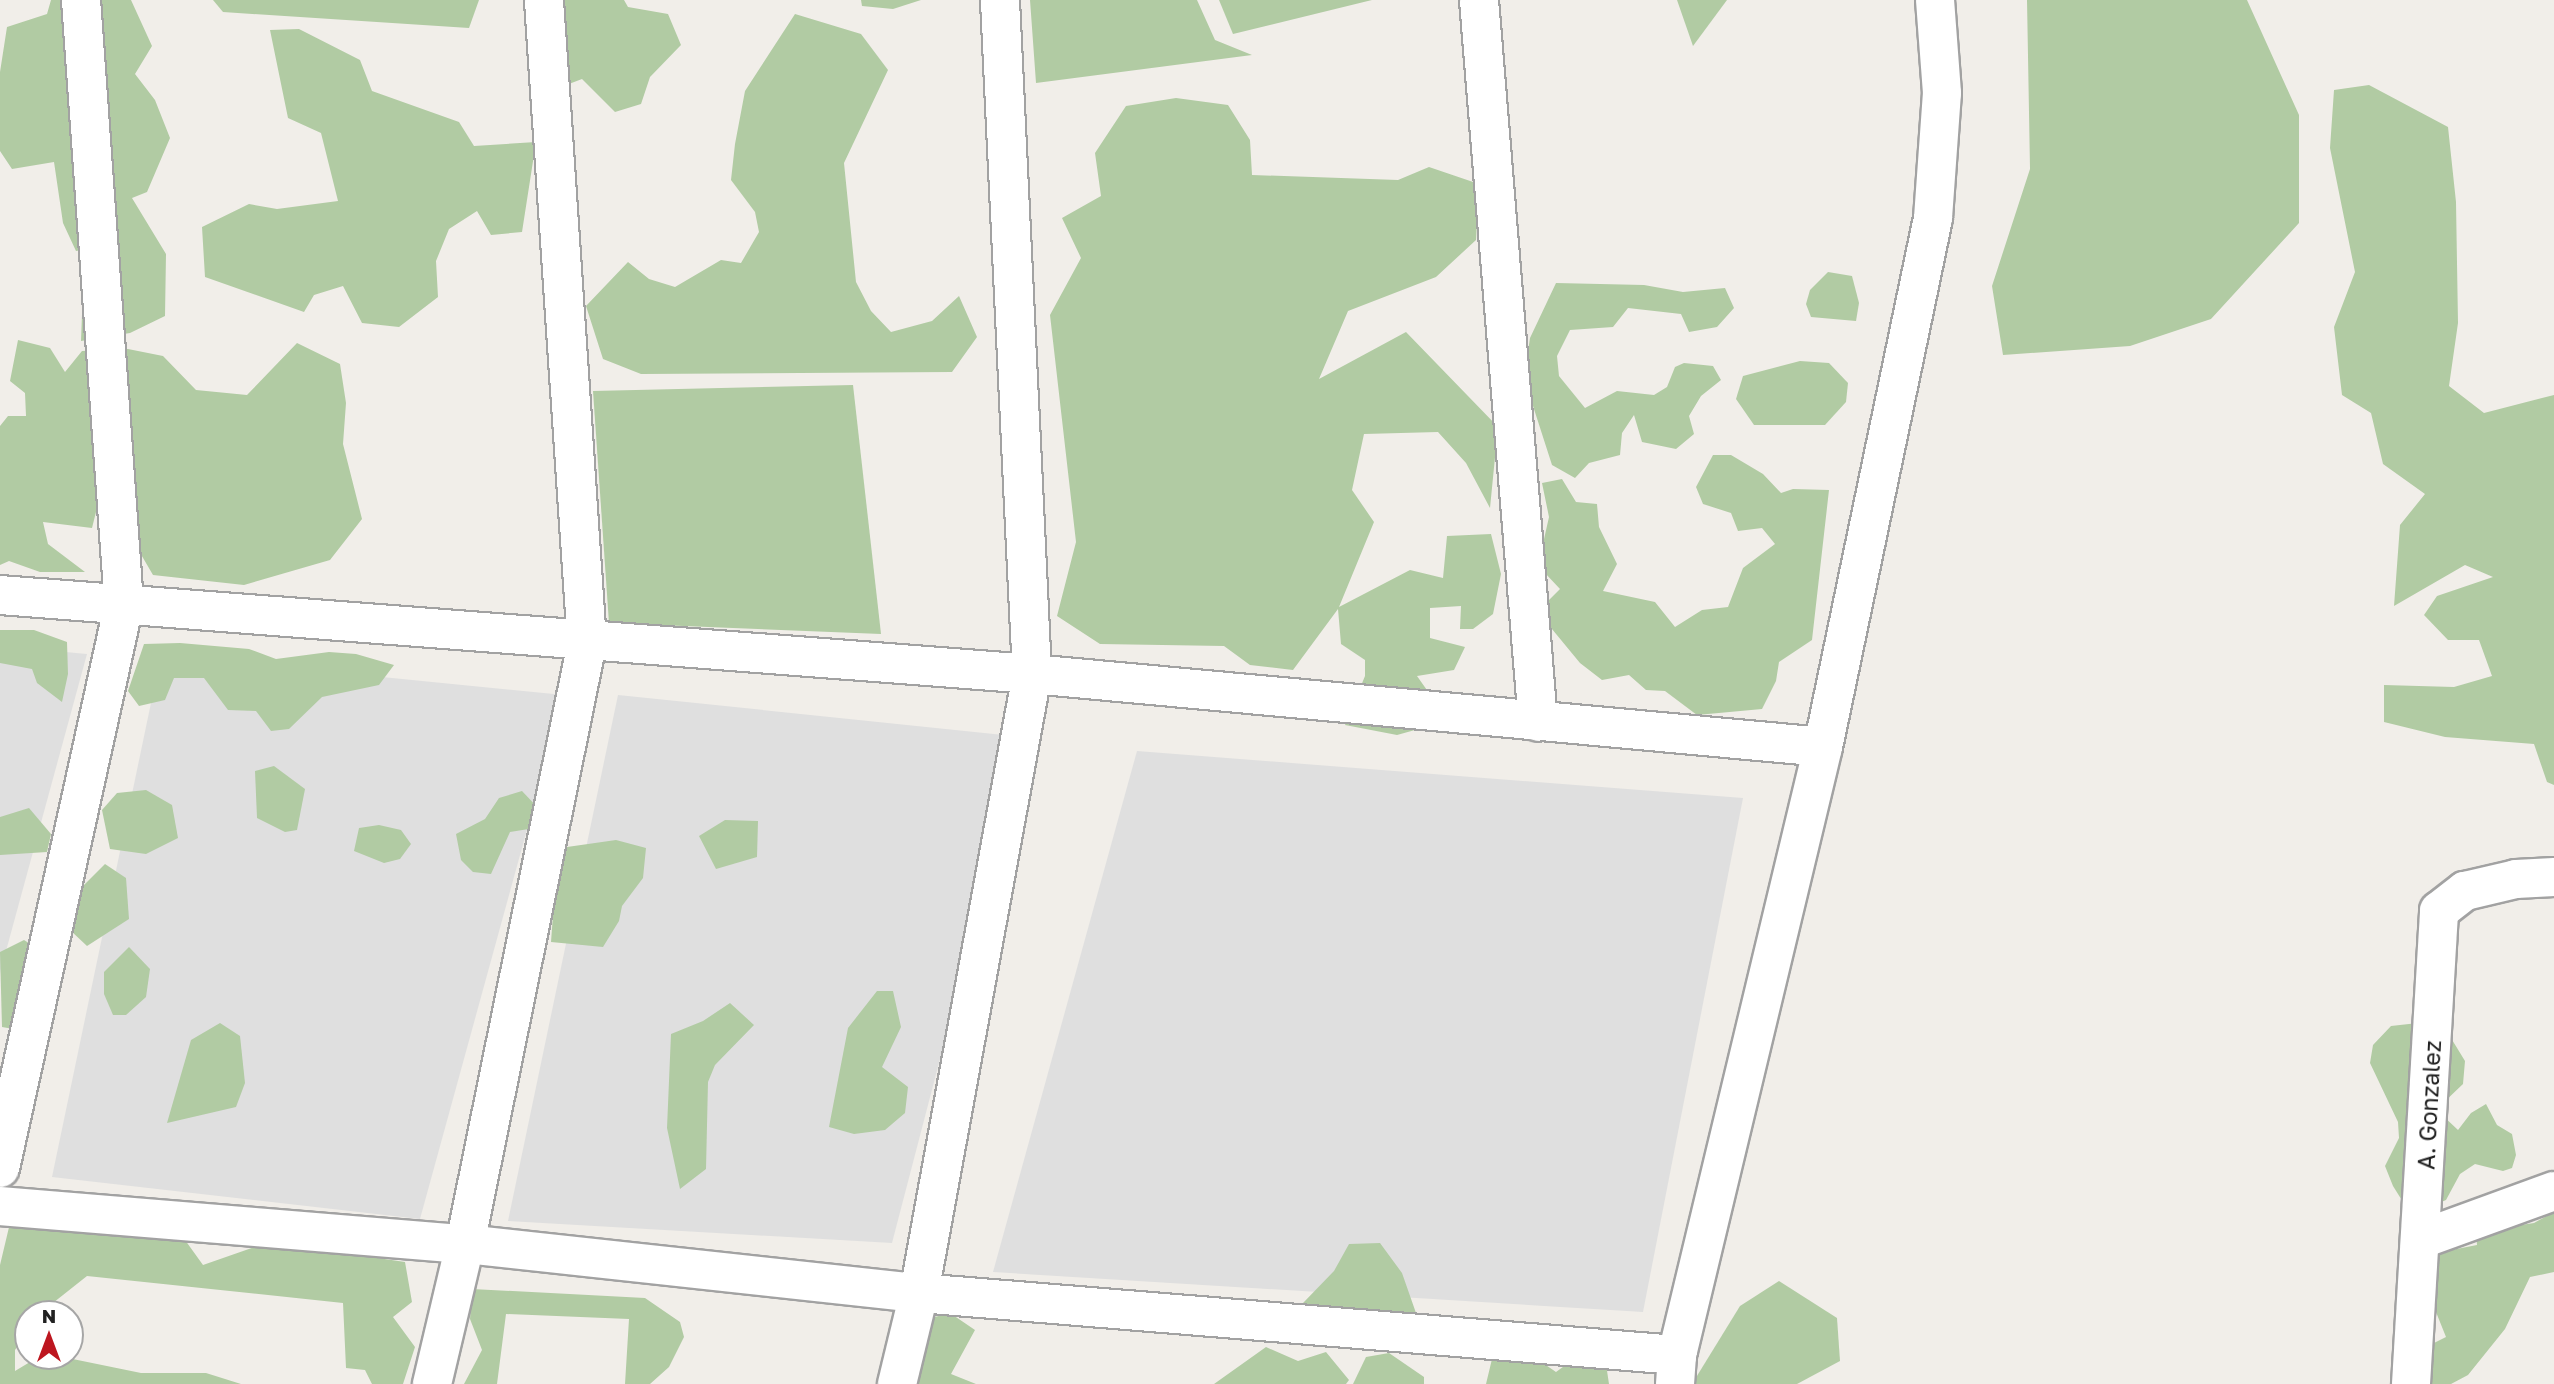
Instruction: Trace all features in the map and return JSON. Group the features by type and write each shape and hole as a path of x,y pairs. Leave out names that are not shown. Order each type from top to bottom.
{"street":[{"path":"0,1168 124,604 81,0"},
{"path":"432,1384 466,1244 587,643 544,0"},
{"path":"897,1384 919,1293 1032,674 1000,0"},
{"path":"1479,0 1538,722"},
{"path":"0,1206 466,1244 1676,1370 1824,747 1933,218 1942,93 1935,0"},
{"path":"0,595 587,643 1032,674 1824,747"},
{"name":"A. Gonzalez","path":"2411,1384 2423,1239 2439,911 2465,891 2516,879 2554,877"},
{"path":"2423,1239 2554,1191"}],"shaded area":[{"path":"0,646 87,654 0,973"},
{"path":"161,655 564,695 420,1219 52,1177"},
{"path":"618,695 1024,737 892,1243 508,1221"},
{"path":"1137,751 1743,798 1643,1312 993,1272"}],"green space":[{"path":"51,0 131,0 152,46 135,74 155,100 170,138 147,192 132,198 166,254 165,316 130,333 81,341 83,288 117,244 76,251 63,223 54,162 12,169 0,151 0,72 7,27 47,14"},
{"path":"213,0 479,0 469,28 223,12"},
{"path":"557,0 624,0 628,7 668,14 681,45 650,77 641,104 615,112 582,79 561,87"},
{"path":"861,0 921,0 893,9 862,6"},
{"path":"1030,0 1197,0 1215,40 1252,55 1036,83"},
{"path":"1219,0 1372,0 1233,34"},
{"path":"1677,0 1727,0 1693,46"},
{"path":"2027,0 2247,0 2299,115 2299,223 2211,319 2130,346 2003,355 1992,286 2030,169"},
{"path":"795,14 861,34 888,70 844,163 856,282 871,311 891,332 932,321 959,296 977,337 952,372 641,374 603,359 586,306 628,262 649,279 675,287 721,260 741,263 759,232 755,212 731,180 735,144 745,91"},
{"path":"299,29 360,60 372,91 459,122 474,146 536,142 522,232 491,235 477,211 449,229 436,261 438,297 399,327 362,323 343,286 314,295 304,312 205,277 202,227 249,204 277,209 338,201 321,133 288,118 270,30"},
{"path":"2369,85 2448,127 2456,202 2458,323 2449,386 2484,413 2554,395 2554,785 2547,782 2534,744 2445,737 2384,722 2384,685 2454,687 2492,676 2479,640 2448,640 2424,615 2437,596 2493,577 2465,565 2394,606 2400,525 2425,494 2383,464 2371,413 2342,395 2334,327 2355,272 2330,148 2334,90"},
{"path":"1176,98 1228,105 1250,140 1252,175 1398,180 1429,167 1479,184 1476,240 1436,277 1348,311 1319,379 1406,332 1498,427 1490,508 1466,463 1438,432 1364,434 1352,490 1374,522 1339,607 1410,570 1443,578 1447,536 1491,534 1501,574 1493,614 1473,629 1460,629 1461,606 1430,608 1430,638 1465,647 1454,670 1417,676 1429,693 1415,730 1397,735 1345,725 1365,676 1365,660 1341,644 1338,609 1293,670 1250,665 1224,646 1100,644 1057,616 1076,542 1050,315 1081,258 1062,218 1101,196 1095,153 1126,106"},
{"path":"1828,272 1852,276 1859,303 1856,321 1811,317 1806,304 1810,290"},
{"path":"1556,283 1644,285 1683,292 1725,288 1734,308 1717,327 1689,332 1681,314 1628,308 1613,327 1570,330 1557,356 1559,376 1585,408 1617,391 1654,395 1667,387 1675,367 1684,363 1713,366 1721,380 1701,396 1689,416 1694,434 1676,449 1642,442 1634,415 1622,433 1620,455 1589,463 1575,478 1552,465 1524,378 1530,338"},
{"path":"18,340 50,348 65,372 82,351 128,349 163,356 196,390 247,395 297,343 340,364 346,403 343,444 362,519 330,560 244,585 153,575 139,551 98,504 92,528 43,522 48,544 85,572 40,572 9,561 0,565 0,426 8,416 26,416 25,393 10,381"},
{"path":"1800,361 1829,363 1848,383 1846,402 1825,425 1754,425 1736,399 1743,376"},
{"path":"853,385 881,634 609,623 593,391"},
{"path":"1713,455 1731,455 1763,474 1781,493 1793,489 1829,490 1812,640 1779,662 1776,681 1762,709 1697,715 1665,691 1646,690 1629,675 1602,680 1580,663 1547,623 1549,600 1560,589 1544,572 1542,548 1549,517 1542,483 1562,479 1576,502 1597,504 1599,527 1617,564 1603,591 1655,602 1675,627 1702,610 1728,607 1743,568 1775,544 1762,528 1738,531 1731,513 1703,504 1696,487"},
{"path":"0,630 34,630 67,642 68,674 62,702 37,683 32,669 0,663"},
{"path":"180,643 249,649 276,659 329,652 356,654 394,665 379,685 322,697 289,729 271,731 256,711 228,710 204,678 174,678 165,700 139,706 128,691 144,644"},
{"path":"274,766 305,789 297,830 285,832 257,818 255,771"},
{"path":"146,790 172,805 178,838 146,854 110,849 102,810 117,793"},
{"path":"522,791 540,810 535,828 510,832 491,874 473,872 461,860 456,834 485,819 499,798"},
{"path":"29,808 51,834 47,852 0,855 0,817"},
{"path":"725,820 758,821 757,857 716,869 699,836"},
{"path":"379,825 401,830 411,844 400,859 384,863 354,851 359,828"},
{"path":"616,840 646,848 643,878 622,906 619,921 603,947 551,942 555,887 567,847"},
{"path":"105,864 126,878 129,919 87,946 70,930 81,888"},
{"path":"24,940 65,966 56,1000 19,1030 2,1027 0,952"},
{"path":"129,947 150,969 146,997 126,1015 113,1015 104,994 104,972"},
{"path":"877,991 893,991 901,1027 882,1067 908,1087 905,1113 885,1130 854,1134 829,1127 848,1028"},
{"path":"730,1003 754,1025 715,1065 708,1082 706,1169 680,1189 667,1128 671,1034 703,1021"},
{"path":"2436,1021 2443,1025 2465,1061 2463,1084 2441,1105 2441,1114 2458,1130 2471,1113 2486,1104 2497,1125 2512,1134 2516,1155 2512,1168 2503,1171 2475,1164 2460,1174 2446,1200 2432,1206 2403,1202 2393,1186 2385,1166 2399,1138 2398,1122 2370,1063 2373,1045 2391,1026"},
{"path":"220,1023 240,1036 245,1083 236,1107 167,1123 191,1040"},
{"path":"2554,1212 2554,1272 2530,1277 2505,1329 2468,1375 2451,1384 2419,1384 2430,1345 2446,1337 2434,1307 2436,1253 2477,1245 2476,1232 2534,1223"},
{"path":"10,1223 185,1240 203,1265 269,1242 405,1262 412,1302 393,1317 415,1347 403,1384 372,1384 365,1370 346,1368 343,1303 87,1276 57,1300 14,1300 15,1371 84,1370 84,1361 141,1373 206,1373 241,1384 0,1384 0,1265"},
{"path":"1380,1243 1402,1273 1416,1313 1368,1349 1337,1347 1308,1318 1303,1303 1334,1271 1349,1244"},
{"path":"1779,1281 1837,1318 1840,1361 1797,1384 1692,1384 1740,1306"},
{"path":"472,1289 645,1298 680,1322 684,1337 669,1367 650,1384 625,1384 629,1319 506,1314 497,1384 464,1384 482,1350 470,1319"},
{"path":"950,1313 975,1330 951,1374 976,1384 911,1384 931,1318"},
{"path":"1266,1347 1298,1361 1326,1352 1349,1380 1346,1384 1214,1384"},
{"path":"1389,1353 1424,1377 1424,1384 1353,1384 1366,1357"},
{"path":"1504,1353 1537,1359 1556,1372 1567,1364 1606,1364 1609,1384 1486,1384 1492,1359"}]}
